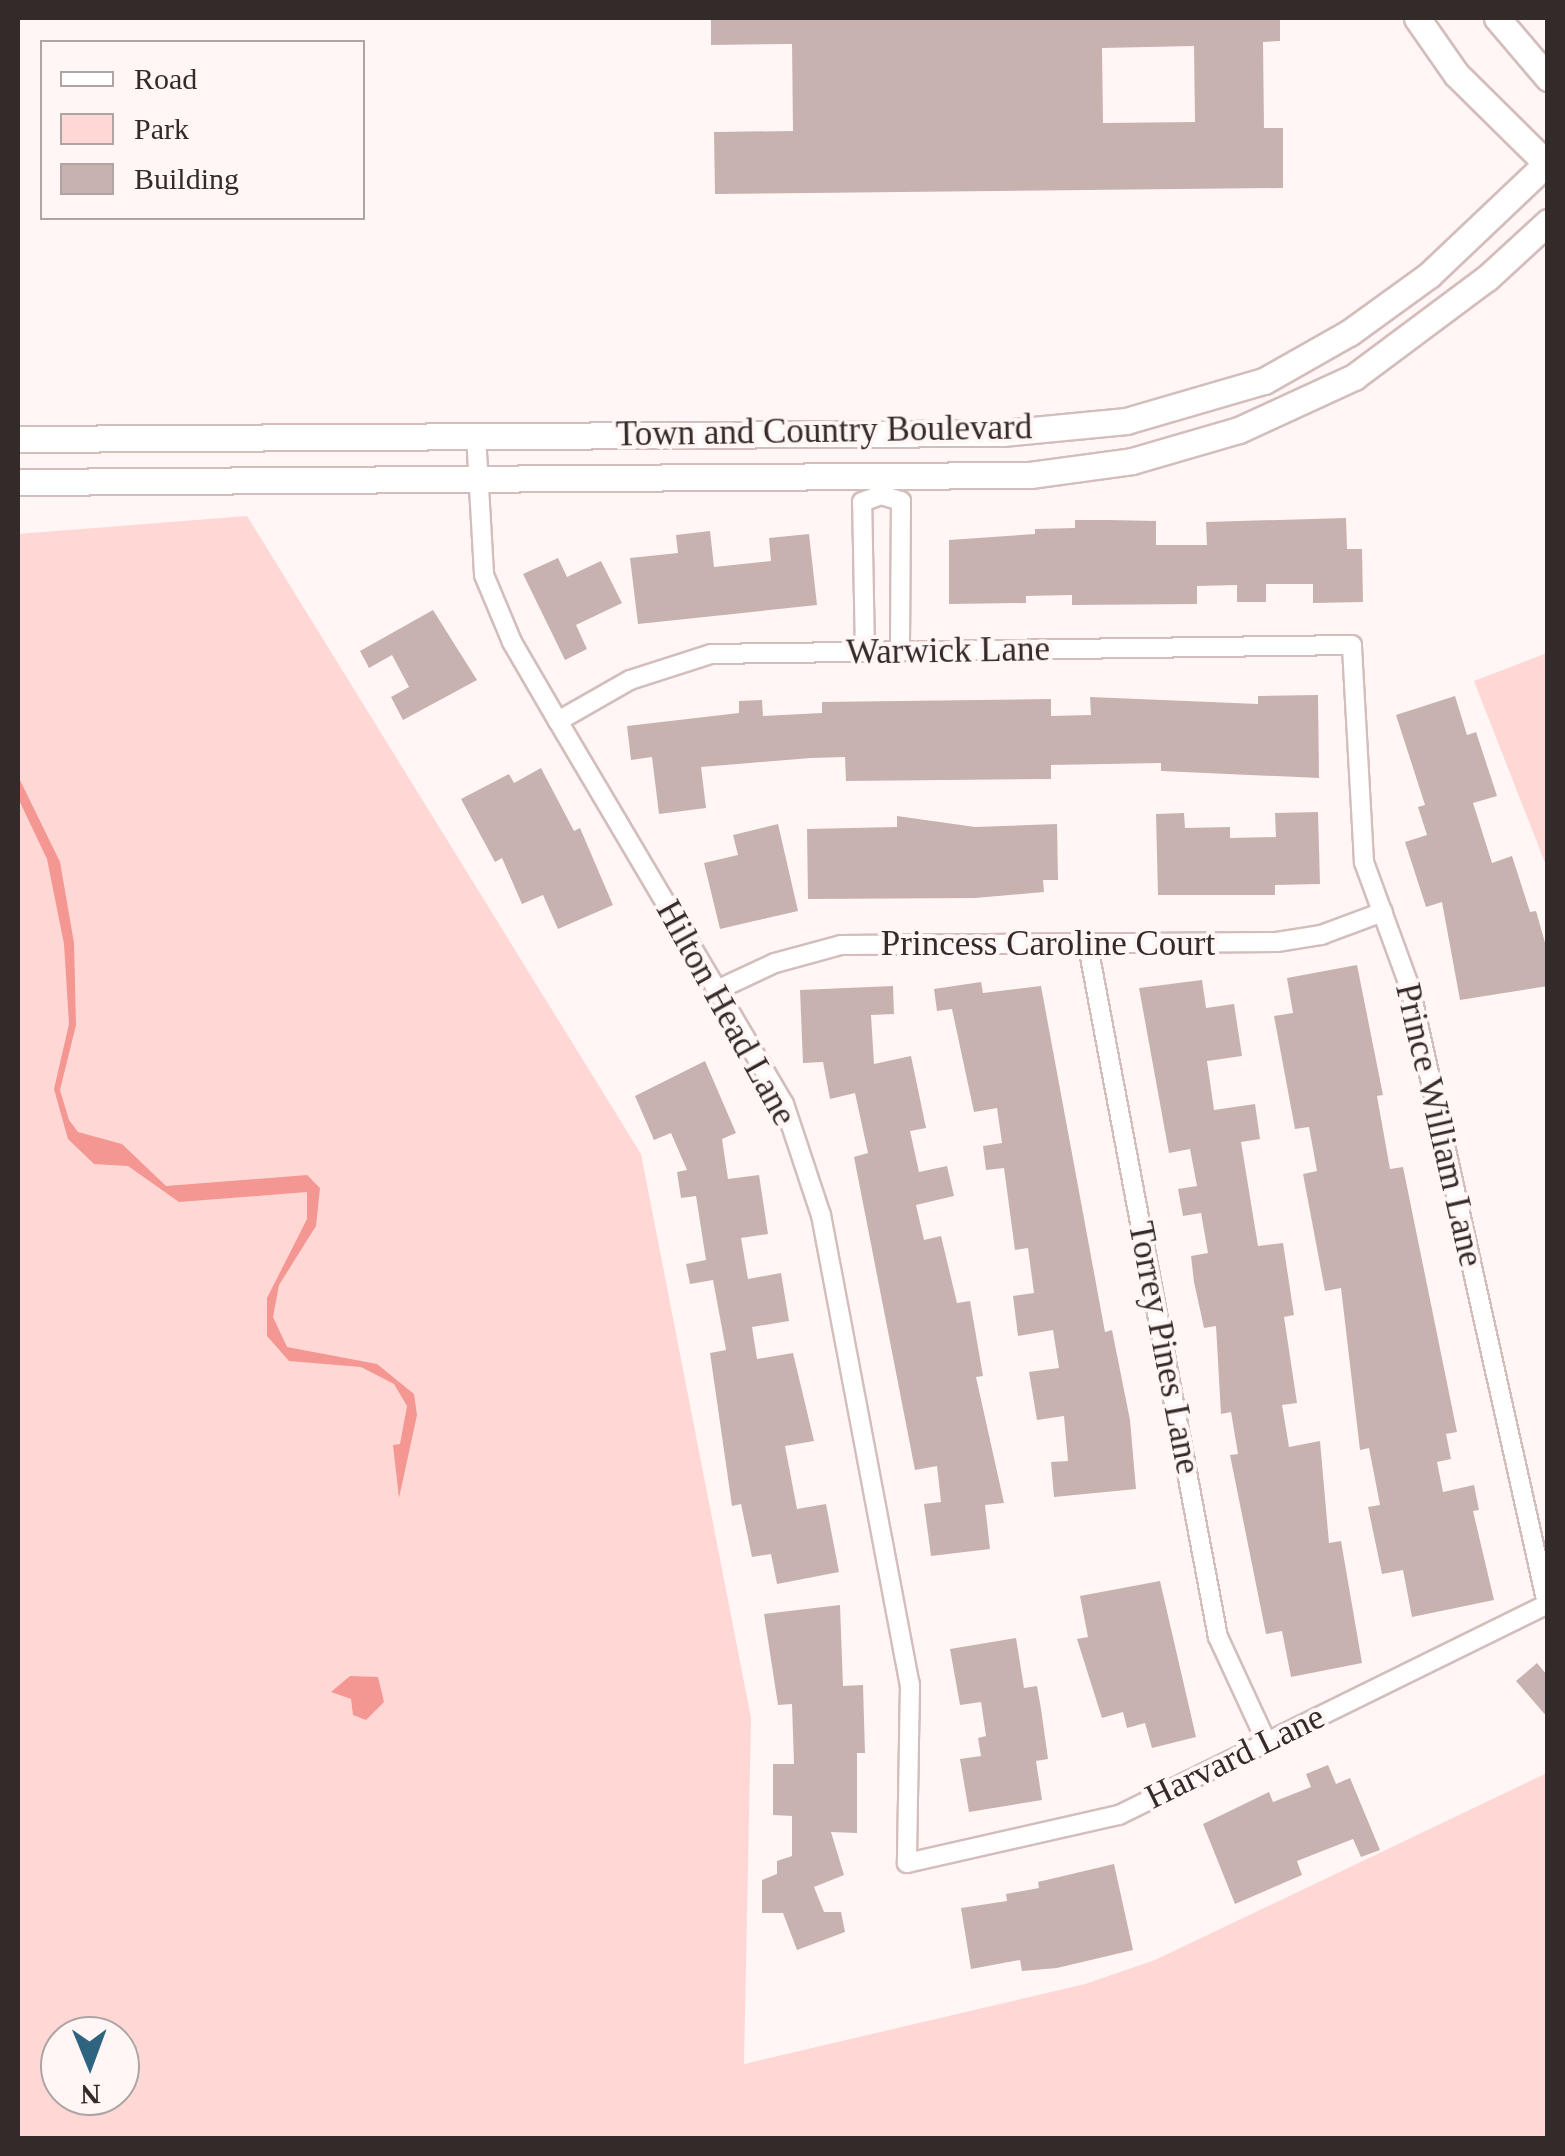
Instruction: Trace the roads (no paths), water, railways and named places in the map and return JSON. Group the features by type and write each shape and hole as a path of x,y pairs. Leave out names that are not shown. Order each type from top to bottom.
{"main road":[{"path":"1417,18 1456,74 1547,164"},
{"path":"1498,18 1548,78"},
{"name":"Town and Country Boulevard","path":"18,440 930,432 1126,421 1233,393 1349,333 1429,275 1547,164"},
{"name":"Town and Country Boulevard","path":"18,482 478,476 881,485 931,476 1030,475 1132,461 1247,426 1354,377 1475,287 1548,222"},
{"path":"1233,393 1247,426"},
{"path":"930,432 931,476"}],"street":[{"name":"Hilton Head Lane","path":"476,435 484,575 512,642 784,1104 821,1214 910,1684 907,1863"},
{"path":"865,652 862,502 881,485 901,501 900,652"},
{"name":"Warwick Lane","path":"558,721 630,680 710,654 1352,645"},
{"name":"Prince William Lane","path":"1352,645 1358,816 1364,862 1410,988 1547,1604"},
{"name":"Princess Caroline Court","path":"717,990 775,964 841,946 1278,942 1321,936 1382,912"},
{"name":"Torrey Pines Lane","path":"1088,946 1218,1637 1266,1741"},
{"name":"Harvard Lane","path":"907,1863 1119,1814 1547,1604"}]}
